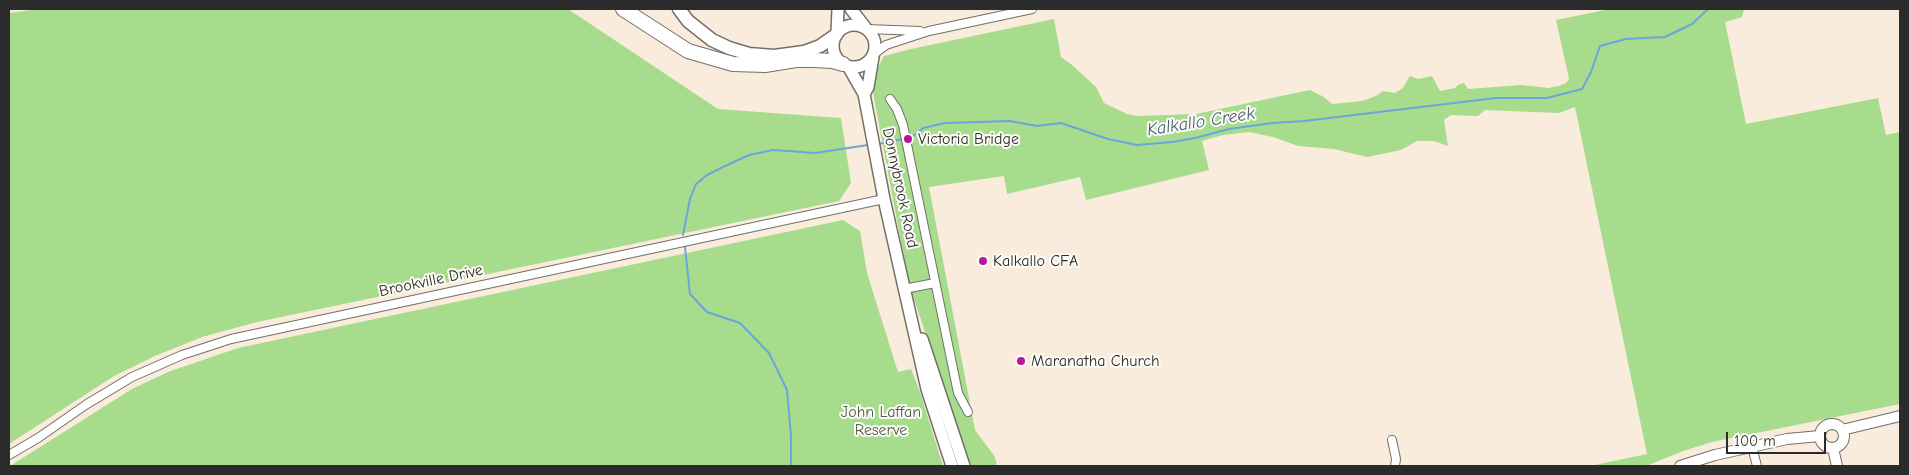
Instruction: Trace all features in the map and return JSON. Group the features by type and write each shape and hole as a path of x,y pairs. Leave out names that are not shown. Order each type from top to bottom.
{"highway":[{"path":"623,9 688,51 732,64 764,65 805,60 832,61 845,65"},
{"path":"679,9 688,21 712,40 749,54 774,56 804,52 820,46 836,33"}],"main road":[{"path":"838,9 836,33 832,48 838,60 845,65 862,66 873,55 876,43 850,9"},
{"path":"836,33 847,25 853,24 866,28"},
{"name":"Donnybrook Road","path":"864,94 868,88 873,55"},
{"name":"Donnybrook Road","path":"845,65 864,94 884,199 927,389 952,466"},
{"name":"Donnybrook Road","path":"905,292 964,466"}],"street":[{"path":"873,55 886,45 929,31 1027,9"},
{"path":"866,28 929,31"},
{"name":"Donnybrook Road","path":"890,99 900,116 904,131 958,393 968,412"},
{"name":"Brookville Drive","path":"9,455 132,377 182,354 231,339 884,199"},
{"path":"905,292 935,283"},
{"path":"1842,430 1900,416"},
{"path":"1830,424 1838,425 1842,430 1843,438 1842,442 1833,448 1825,446 1820,440 1820,436 1821,430 1830,424"},
{"path":"1680,466 1714,454 1787,439 1820,436"},
{"path":"1392,440 1396,460 1395,466"},
{"path":"1752,447 1756,466"},
{"path":"1833,448 1837,466"}],"green space":[{"path":"39,9 568,9 718,109 841,118 851,183 839,201 257,322 202,337 155,356 114,376 9,444 9,13"},
{"path":"1610,9 1744,9 1742,17 1725,22 1746,124 1878,98 1886,135 1900,132 1900,404 1712,442 1646,466 1590,466 1647,454 1575,107 1559,113 1485,110 1478,116 1451,115 1444,120 1448,146 1434,141 1417,141 1401,150 1367,157 1334,149 1298,146 1273,137 1249,132 1223,135 1202,141 1209,170 1086,200 1080,177 1007,194 1004,176 929,187 975,430 995,457 997,466 970,466 909,284 873,93 877,69 884,56 1054,19 1061,57 1096,87 1104,103 1127,114 1137,116 1196,114 1310,90 1324,97 1332,104 1362,101 1376,96 1383,91 1395,93 1403,88 1410,76 1418,79 1432,76 1440,91 1455,88 1464,83 1468,89 1521,85 1548,88 1559,86 1566,83 1569,79 1556,20"},
{"name":"John Laffan Reserve","path":"843,220 860,231 867,273 898,372 911,369 943,466 10,466 132,389 168,372 238,348"}],"waterway":[{"name":"Kalkallo Creek","path":"907,138 912,137 923,128 945,123 1010,121 1037,126 1061,123 1108,139 1137,145 1172,142 1229,129 1273,123 1496,98 1547,98 1582,89 1591,72 1600,46 1626,39 1665,37 1692,24 1708,9"},
{"name":"Kalkallo Creek","path":"878,144 903,139"},
{"name":"Kalkallo Creek","path":"683,235 690,199 696,184 707,175 725,166 749,155 773,150 815,153 868,145"},
{"name":"Kalkallo Creek","path":"685,247 690,294 707,312 740,323 769,353 787,390 791,436 791,466"}],"place":[{"name":"Victoria Bridge","path":"908,139"},
{"name":"Kalkallo CFA","path":"983,261"},
{"name":"Maranatha Church","path":"1021,361"}]}
